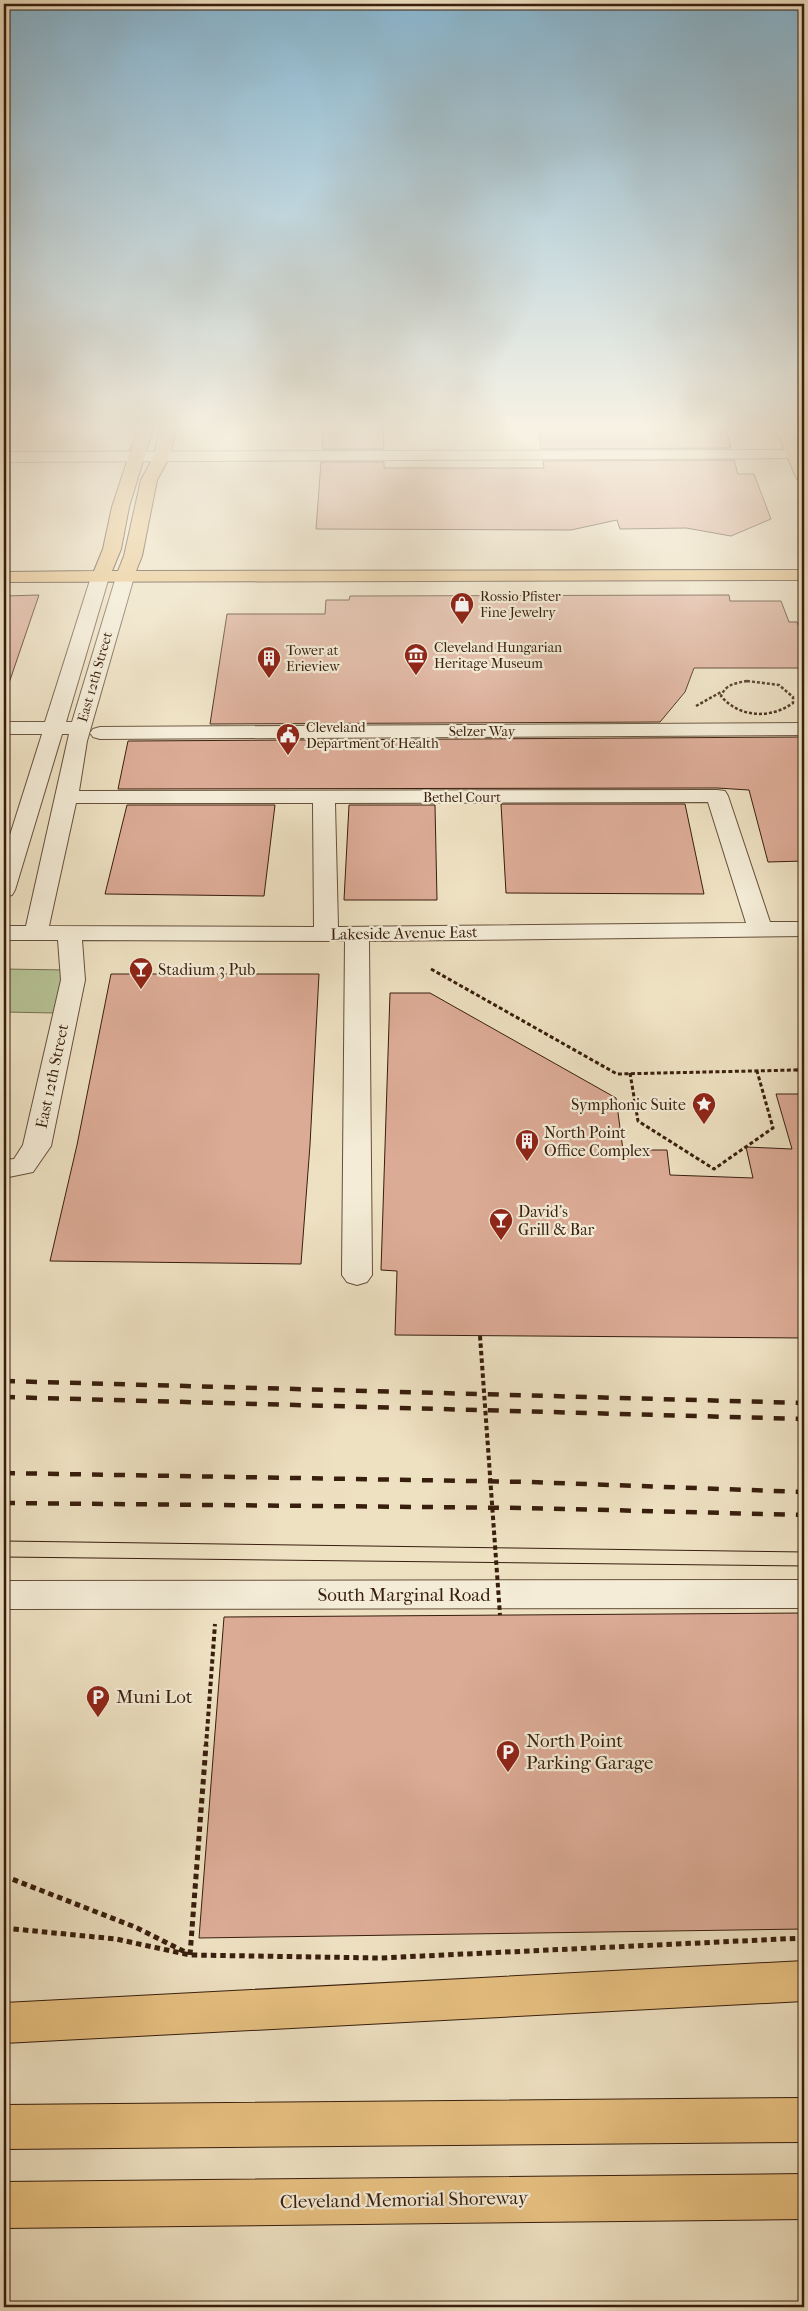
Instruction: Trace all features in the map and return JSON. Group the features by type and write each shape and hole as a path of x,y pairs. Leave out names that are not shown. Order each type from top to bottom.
{"main road":[{"name":"East 12th Street","path":"100,577 111,556 117,533"},
{"name":"East 12th Street","path":"124,577 133,556 138,533"},
{"path":"4,577 804,575"},
{"path":"4,2023 804,1981"},
{"path":"4,2127 804,2120"},
{"name":"Cleveland Memorial Shoreway","path":"4,2204 804,2196"}],"street":[{"name":"East 12th Street","path":"4,890 100,577"},
{"name":"East 12th Street","path":"36,933 67,796 90,730 124,577"},
{"name":"Selzer Way","path":"4,728 90,730 804,729"},
{"name":"Bethel Court","path":"67,796 324,798 717,796 760,929"},
{"path":"324,798 326,934"},
{"name":"Lakeside Avenue East","path":"4,933 326,934 804,929"},
{"name":"East 12th Street","path":"4,1170 23,1166 37,1146 73,980 69,933"},
{"path":"356,933 357,1275"},
{"name":"South Marginal Road","path":"4,1595 325,1594 519,1596 804,1594"}],"path":[{"path":"748,712 729,706 721,696 722,691 727,686 747,681 759,681 782,687 793,697 793,703 788,708 771,713"},
{"path":"431,969 618,1074 804,1070"},
{"path":"796,1070 804,1063"},
{"path":"630,1073 638,1121 714,1169 773,1128 757,1071"},
{"path":"480,1336 500,1615"},
{"path":"190,1955 217,1595"},
{"path":"4,1876 135,1927 190,1955"},
{"path":"4,1928 116,1939 190,1955 380,1958 804,1938"}],"green space":[{"path":"4,969 66,970 55,1013 4,1012"}],"building":[{"path":"713,533 738,533 731,536"},
{"path":"39,595 8,686 4,685 4,596"},
{"path":"729,595 730,601 781,601 789,622 797,622 798,625 804,625 804,668 694,668 685,692 660,722 210,724 227,614 325,614 326,600 349,600 350,596"},
{"path":"804,737 804,861 768,862 749,790 717,788 118,789 128,741"},
{"path":"501,804 685,804 704,894 506,893"},
{"path":"127,805 275,805 264,896 105,894"},
{"path":"349,805 435,805 437,900 344,900"},
{"path":"111,974 319,974 310,1145 301,1264 50,1261 77,1145"},
{"name":"North Point Office Complex","path":"390,993 430,993 616,1098 623,1150 667,1150 670,1175 753,1178 746,1147 792,1149 776,1094 804,1094 804,1338 395,1335 397,1271 381,1270"},
{"name":"North Point Parking Garage","path":"804,1613 804,1929 199,1938 224,1617"}],"tram line":[{"path":"4,1541 804,1552"},
{"path":"4,1557 804,1566"}],"railway":[{"path":"4,1381 804,1403"},
{"path":"4,1397 804,1419"},
{"path":"4,1473 529,1482 804,1492"},
{"path":"4,1503 527,1508 804,1515"}],"place":[{"name":"Rossio Pfister Fine Jewelry","path":"462,625"},
{"name":"Cleveland Hungarian Heritage Museum","path":"416,676"},
{"name":"Tower at Erieview","path":"269,679"},
{"name":"Cleveland Department of Health","path":"288,756"},
{"name":"Stadium 3 Pub","path":"141,990"},
{"name":"Symphonic Suite","path":"704,1125"},
{"name":"North Point Office Complex","path":"527,1162"},
{"name":"David's Grill & Bar","path":"501,1241"},
{"name":"Muni Lot","path":"98,1718"},
{"name":"North Point Parking Garage","path":"508,1773"}]}
